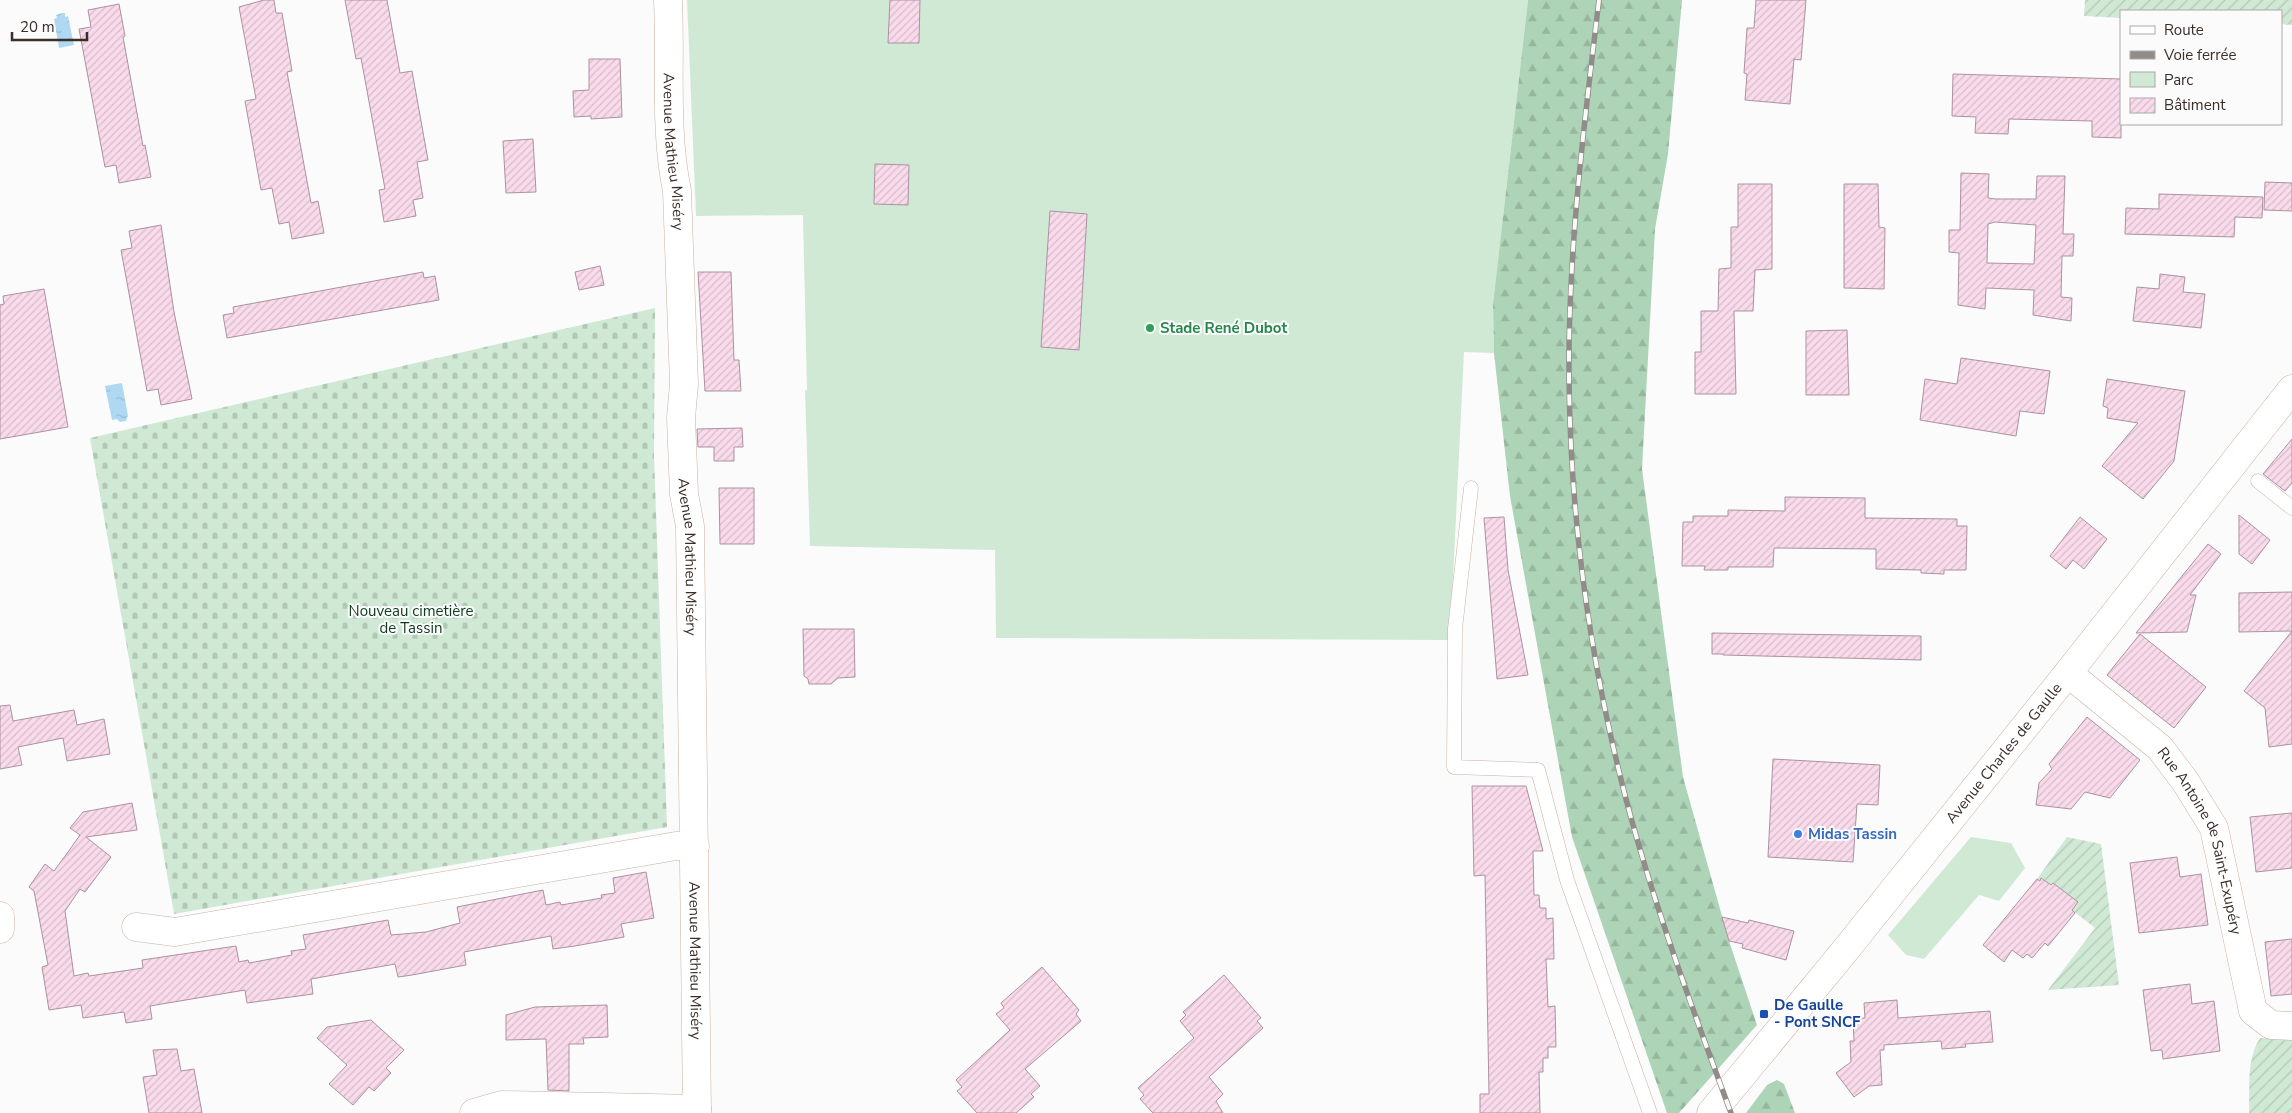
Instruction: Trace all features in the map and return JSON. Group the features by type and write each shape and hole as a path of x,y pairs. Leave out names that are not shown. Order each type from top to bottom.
{"street":[{"name":"Avenue Mathieu Miséry","path":"668,0 670,46 668,76 672,165 677,191 684,384 681,418 684,494 690,526 697,1111"},
{"name":"Avenue Charles de Gaulle","path":"1711,1113 1839,958 2068,673 2292,388"},
{"name":"Rue Antoine de Saint-Exupéry","path":"2068,673 2160,748 2186,782 2214,828 2253,1011 2271,1025 2292,1026"},
{"path":"136,928 175,932 676,846 695,846"},
{"path":"0,916 0,929"},
{"path":"474,1113 502,1105 697,1111"}],"lane":[{"path":"2258,481 2292,508"},
{"path":"1471,488 1455,629 1454,767 1538,770 1567,880 1650,1113"}],"green space":[{"name":"Stade René Dubot","path":"687,0 1528,0 1493,304 1494,353 1464,352 1450,640 996,638 995,550 810,546 805,390 807,390 803,215 696,216"},
{"path":"1528,0 1682,0 1668,154 1655,229 1642,469 1683,777 1729,941 1757,1025 1679,1113 1667,1113 1572,837 1510,496 1494,353 1493,304"},
{"path":"2085,0 2292,0 2292,25 2282,24 2282,10 2120,10 2120,18 2084,16"},
{"name":"Nouveau cimetière de Tassin","path":"655,308 654,456 667,827 174,914 90,438"},
{"path":"1971,837 2011,843 2025,868 1999,901 1979,895 1924,959 1906,955 1888,935"},
{"path":"2067,837 2101,844 2119,985 2048,990 2095,928 2072,910 2078,902 2053,883 2051,885 2042,878 2040,881 2037,879"},
{"path":"2260,1038 2292,1039 2292,1113 2249,1113 2251,1065"},
{"path":"1777,1080 1784,1084 1795,1113 1746,1113 1767,1085"}],"water":[{"path":"65,13 65,17 68,16 74,45 59,48 54,19 57,18 56,15"},
{"path":"122,383 128,416 126,421 120,422 117,419 112,420 105,386"}],"building":[{"path":"264,0 274,0 276,13 282,13 292,71 287,72 311,203 318,201 324,233 292,239 289,222 279,224 272,188 261,190 245,101 256,99 239,7"},
{"path":"345,0 387,0 400,73 412,71 428,160 417,162 423,198 413,200 416,216 384,222 379,190 385,189 361,58 356,59"},
{"path":"890,0 920,0 919,43 888,43"},
{"path":"1756,0 1806,0 1801,60 1794,59 1790,104 1745,100 1747,74 1744,73 1747,28 1754,28"},
{"path":"119,4 125,36 123,37 143,146 145,145 151,177 119,183 116,165 105,167 79,29 91,27 88,10"},
{"path":"589,59 620,59 622,117 591,119 591,116 574,117 573,91 589,90"},
{"path":"1953,74 2120,79 2121,138 2092,137 2092,121 2009,119 2008,134 1975,133 1976,117 1952,116"},
{"path":"533,139 536,192 506,193 503,141"},
{"path":"875,164 909,165 908,205 874,204"},
{"path":"1961,173 1989,174 1988,198 1996,199 2036,199 2037,176 2065,176 2063,234 2074,234 2073,256 2062,256 2061,297 2072,298 2071,321 2033,315 2034,290 1986,288 1985,309 1958,305 1959,253 1949,252 1949,230 1960,230","holes":["1995,222 2036,225 2034,264 1987,263 1988,224"]},
{"path":"2265,182 2292,183 2292,211 2264,210"},
{"path":"1738,184 1772,184 1772,269 1755,270 1753,311 1734,311 1736,394 1695,394 1695,352 1701,352 1701,311 1718,311 1719,269 1731,268 1731,227 1738,227"},
{"path":"1844,184 1878,184 1879,227 1885,228 1884,289 1844,288"},
{"path":"2159,194 2263,197 2262,218 2235,217 2234,237 2125,234 2126,208 2159,209"},
{"path":"1050,211 1087,214 1079,350 1041,347"},
{"path":"161,225 174,312 192,399 161,405 158,389 147,391 121,250 132,248 129,231"},
{"path":"600,266 604,285 579,290 575,272"},
{"path":"423,272 424,278 435,276 439,300 227,338 223,315 234,313 233,307"},
{"path":"698,272 731,272 734,360 739,360 741,391 705,391"},
{"path":"2160,274 2185,277 2183,292 2205,294 2201,328 2133,321 2137,287 2159,289"},
{"path":"44,289 68,427 0,439 0,305 4,304 3,296"},
{"path":"1847,330 1849,395 1806,395 1806,331"},
{"path":"1961,358 2050,371 2044,414 2020,411 2016,436 1920,420 1925,379 1957,384"},
{"path":"2107,379 2185,391 2174,461 2143,499 2102,466 2138,423 2107,418 2108,408 2103,406"},
{"path":"742,428 743,447 734,447 734,461 714,461 714,447 698,447 697,429"},
{"path":"2292,439 2292,483 2285,491 2263,474"},
{"path":"719,488 754,488 754,544 720,544"},
{"path":"1785,497 1865,498 1865,518 1957,519 1957,526 1967,526 1966,570 1944,570 1944,574 1921,573 1921,570 1876,569 1876,549 1774,548 1773,567 1728,567 1728,570 1704,570 1705,566 1682,566 1683,522 1693,522 1693,516 1728,516 1728,510 1785,511"},
{"path":"2239,515 2270,540 2252,564 2239,554"},
{"path":"1504,517 1508,570 1528,675 1497,679 1484,518"},
{"path":"2080,517 2107,539 2084,569 2073,560 2066,569 2050,556"},
{"path":"2208,544 2221,554 2190,595 2196,595 2187,632 2136,633"},
{"path":"2292,592 2292,631 2239,632 2239,593"},
{"path":"803,629 854,629 855,677 838,678 831,684 809,684 808,679 804,676"},
{"path":"2292,631 2292,744 2269,747 2265,708 2244,691"},
{"path":"1712,633 1921,636 1921,660 1712,654"},
{"path":"2140,634 2206,687 2174,728 2107,675"},
{"path":"10,705 13,721 74,710 77,725 104,719 110,754 67,761 63,738 18,747 22,765 0,769 0,706"},
{"path":"2087,717 2140,760 2110,798 2085,792 2071,809 2036,805 2039,783 2052,769 2049,764"},
{"path":"1773,759 1880,765 1878,805 1857,804 1853,862 1768,857"},
{"path":"1472,786 1526,786 1543,851 1533,851 1534,895 1539,895 1540,908 1546,908 1546,919 1553,918 1554,959 1546,959 1548,1007 1555,1006 1556,1047 1548,1047 1548,1058 1543,1058 1543,1072 1539,1072 1540,1113 1480,1113 1480,1094 1489,1094 1485,875 1474,876"},
{"path":"132,803 137,830 86,837 111,857 85,892 80,889 65,911 74,976 88,973 89,976 143,968 142,960 236,946 239,962 248,960 249,963 292,955 291,951 306,949 303,935 388,920 391,935 426,932 460,923 457,907 543,890 546,905 560,902 561,905 602,898 601,895 615,893 613,878 646,872 654,918 621,924 624,937 553,949 551,936 464,952 466,965 412,975 398,977 395,964 311,979 313,994 247,1003 245,990 150,1006 152,1019 126,1023 124,1012 83,1018 81,1005 49,1010 42,967 48,965 34,891 29,887 45,864 54,871 68,852 80,835 70,828 83,812"},
{"path":"2292,813 2292,868 2256,872 2250,817"},
{"path":"2177,857 2180,877 2201,874 2208,925 2139,933 2130,863"},
{"path":"2041,878 2051,885 2053,883 2078,902 2072,910 2075,913 2048,946 2045,943 2032,958 2027,954 2023,958 2012,950 2004,962 1983,945 2037,879 2040,881"},
{"path":"1722,917 1748,923 1749,920 1794,931 1786,960 1742,948 1743,944 1729,941"},
{"path":"2292,939 2292,994 2271,996 2265,942"},
{"path":"1042,967 1079,1010 1076,1014 1081,1021 1025,1069 1040,1086 1031,1094 1034,1097 1016,1113 977,1113 957,1091 962,1087 956,1080 1010,1030 996,1014 1004,1008 1001,1003"},
{"path":"1224,975 1261,1018 1257,1021 1263,1028 1209,1077 1223,1094 1216,1101 1223,1113 1153,1113 1140,1099 1144,1095 1138,1088 1194,1038 1180,1021 1186,1015 1183,1012"},
{"path":"2190,984 2192,1004 2214,1001 2220,1051 2163,1059 2162,1050 2151,1051 2143,990"},
{"path":"1897,1000 1898,1018 1990,1011 1993,1042 1965,1044 1966,1047 1942,1049 1941,1041 1884,1045 1884,1050 1880,1050 1882,1085 1869,1086 1854,1097 1836,1073 1851,1062 1850,1041 1854,1041 1853,1019 1865,1018 1864,1003"},
{"path":"607,1005 608,1037 583,1038 584,1044 569,1044 569,1091 548,1090 546,1039 506,1040 506,1015 535,1007"},
{"path":"371,1020 404,1050 386,1068 391,1073 374,1091 369,1087 353,1105 329,1084 347,1065 317,1038 327,1027"},
{"path":"177,1049 181,1071 194,1069 202,1113 149,1113 143,1077 157,1075 153,1050"}],"railway":[{"path":"1599,0 1578,188 1569,329 1570,429 1573,483 1584,589 1592,642 1613,747 1637,839 1688,997 1731,1113"}],"place":[{"name":"Stade René Dubot","path":"1150,328"},
{"name":"Midas Tassin","path":"1798,834"},
{"name":"De Gaulle - Pont SNCF","path":"1764,1014"}]}
